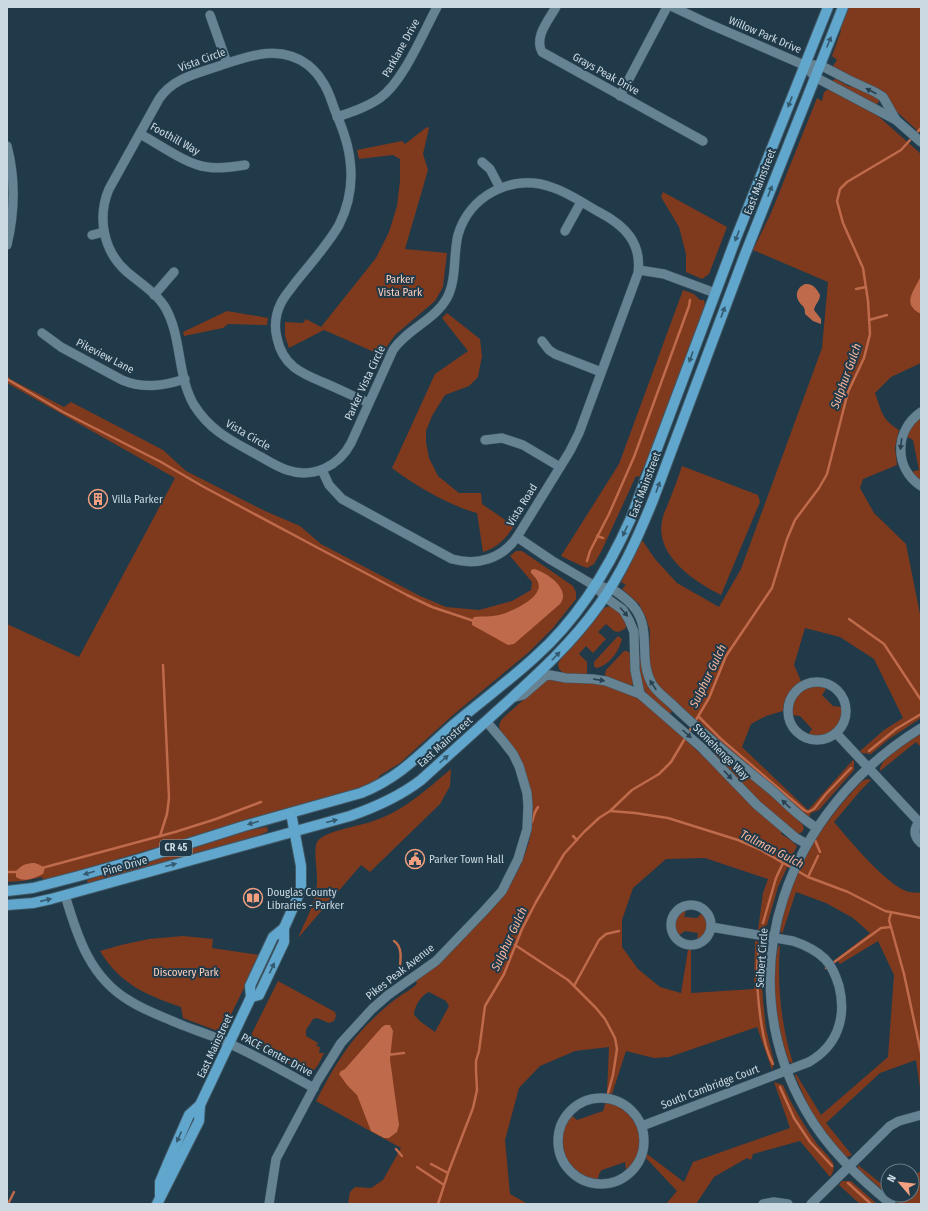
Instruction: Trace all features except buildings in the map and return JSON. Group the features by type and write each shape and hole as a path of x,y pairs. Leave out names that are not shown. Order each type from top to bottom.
{"main road":[{"name":"East Mainstreet","path":"159,1200 199,1121 200,1105 251,997 259,995 284,942 284,928 296,901 302,881 302,866 291,813 375,788 398,774 453,725 536,656 567,623 595,586 624,534 638,502 715,293 828,7"},
{"name":"East Mainstreet","path":"294,831 371,809 396,797 421,780 512,698 565,646 585,623 611,588 644,523 744,257 843,7"},
{"name":"Pine Drive","path":"7,890 33,888 86,874 291,813"},
{"name":"Pine Drive","path":"7,905 37,902 65,895 294,831"}],"street":[{"name":"Parklane Drive","path":"338,117 376,101 389,90 403,72 437,7"},
{"name":"Grays Peak Drive","path":"556,7 538,41 542,52 704,141"},
{"path":"620,96 667,7"},
{"name":"Willow Park Drive","path":"673,7 804,65 820,65 880,95 896,120"},
{"path":"210,15 227,63"},
{"name":"Vista Circle","path":"322,470 304,473 289,470 220,434 209,424 194,405 184,379 170,317 166,308 154,295 125,271 117,262 109,248 104,232 103,214 107,194 159,98 168,88 182,79 227,63 256,54 265,53 283,54 296,58 314,70 321,78 338,117 345,138 350,161 350,187 348,202 335,232 281,303 277,313 276,331 281,350 293,367 302,373 369,403"},
{"name":"Willow Park Drive","path":"804,65 815,77 896,120 921,142"},
{"name":"Foothill Way","path":"140,134 200,166 223,168 245,165"},
{"path":"7,146 12,167 14,195 11,226 7,245"},
{"path":"482,162 490,169 500,188"},
{"name":"Parker Vista Circle","path":"322,470 336,462 347,450 396,346 401,340 438,310 446,299 451,287 458,238 466,216 479,201 500,188 521,183 539,184 557,189 616,221 626,230 635,246 639,270"},
{"path":"565,231 581,202"},
{"path":"92,235 104,232"},
{"path":"639,270 664,274 715,293"},
{"name":"Vista Road","path":"322,470 329,485 342,499 452,559 471,562 489,559 508,548 517,537 579,433 637,279 639,270"},
{"path":"154,295 174,272"},
{"name":"Pikeview Lane","path":"42,333 61,348 132,384 155,386 184,379"},
{"path":"542,341 549,350 556,354 601,372"},
{"path":"921,412 913,418 907,426 902,436 900,446 902,462 906,472 921,486"},
{"path":"485,440 498,438 519,444 534,451 560,467"},
{"name":"Stonehenge Way","path":"517,537 551,560 595,586 605,597 623,610 633,626 634,670 640,694 701,747 757,805 792,834 807,844"},
{"name":"Stonehenge Way","path":"595,586 611,588 630,602 639,614 644,627 646,669 650,680 657,690 708,738 770,788 802,818 817,828"},
{"path":"512,698 523,695 545,676 550,675 566,678 606,681 640,694"},
{"path":"815,682 830,686 838,692 845,705 845,715 842,725 836,733 827,738 817,740 808,739 795,731 790,722 788,708 791,698 797,690 805,685 815,682"},
{"name":"Pikes Peak Avenue","path":"269,1204 276,1159 335,1052 357,1024 388,995 426,968 441,955 498,896 522,851 527,829 527,793 519,766 513,754 486,721"},
{"name":"Seibert Circle","path":"891,1204 848,1166 828,1143 814,1124 798,1097 787,1071 776,1036 771,1002 771,970 774,938 779,911 790,880 807,844 839,798 869,768 892,748 921,728"},
{"path":"836,733 920,821 915,828 915,834 917,840 921,843"},
{"name":"PACE Center Drive","path":"65,895 84,952 97,972 111,987 137,1005 178,1024 229,1043 314,1088"},
{"path":"694,905 700,907 708,914 711,920 711,928 709,934 698,944 687,944 681,942 675,937 671,924 673,916 680,908 694,905"},
{"name":"South Cambridge Court","path":"642,1126 813,1060 830,1044 840,1025 842,1000 834,973 825,958 800,943 711,928"},
{"path":"604,1098 620,1102 633,1112 642,1126 644,1146 639,1161 630,1173 616,1182 601,1184 586,1182 569,1170 561,1157 558,1141 561,1125 570,1111 578,1104 588,1100 604,1098"},
{"path":"811,1204 890,1126 899,1121 921,1115"},
{"path":"763,1204 774,1202 788,1204"}],"green space":[{"path":"848,7 921,7 921,134 895,110 833,66 837,60 832,56"},
{"path":"836,79 848,86 863,89 880,100 877,104 874,104 833,82 833,80"},
{"path":"830,90 878,116 921,154 921,363 891,377 875,393 883,414 893,426 899,430 895,448 897,465 863,479 860,488 874,513 906,544 921,619 921,718 889,739 871,754 862,753 860,751 884,730 903,718 874,659 840,637 805,628 794,665 801,681 788,694 783,711 766,716 751,724 742,747 808,810 853,760 854,761 854,770 819,810 811,813 809,817 711,736 661,690 653,678 649,661 650,631 646,618 639,604 622,589 626,585 621,582 642,540 655,559 677,583 719,607 741,569 822,348 828,282 753,250 771,213 817,98 822,101 824,92"},
{"name":"Parker Vista Park","path":"427,127 429,128 423,154 428,170 405,249 447,253 443,287 435,301 395,335 381,355 324,330 289,348 285,336 285,322 303,323 306,319 321,327 376,258 389,232 397,206 400,181 400,159 393,155 359,159 357,150 402,141 405,144"},
{"path":"663,192 727,227 709,274 702,279 686,272 686,254 679,227 661,197"},
{"path":"683,290 694,294 700,300 704,300 705,306 648,458 639,477 636,476 602,550 594,564 587,568 561,556 619,464"},
{"path":"227,311 268,318 267,325 228,324 223,328 184,336 183,332"},
{"path":"447,313 480,339 482,356 478,377 469,386 445,395 432,416 426,431 426,442 429,458 438,476 459,493 481,493 482,504 514,526 501,542 493,548 483,552 477,513 466,510 433,494 392,468 435,374 468,351 442,318"},
{"path":"7,375 10,379 64,407 71,402 163,450 186,471 265,511 300,526 321,544 420,596 446,607 479,610 512,601 531,590 532,582 510,556 516,551 522,551 573,586 576,592 576,599 553,628 529,652 453,715 400,763 379,776 379,780 367,786 341,795 275,812 44,881 42,877 23,881 7,882 7,624 79,657 175,478 7,383"},
{"path":"921,416 921,483 911,472 919,470 913,440 906,436 906,433"},
{"path":"682,466 758,495 760,502 721,595 700,583 679,566 665,546 661,534 662,519"},
{"path":"611,606 618,609 627,624 625,629 618,632 614,631 606,624 598,632 606,639 593,653 586,646 579,654 587,662 587,674 584,676 563,673 559,669 558,664 561,658 582,635 603,608"},
{"path":"618,636 622,639 616,653 601,667 596,668 594,666 594,662"},
{"path":"624,651 631,654 634,683 631,686 606,677 605,675 606,670"},
{"path":"639,654 644,675 672,709 671,713 667,713 643,688 640,675"},
{"path":"547,680 592,682 624,690 639,699 667,722 782,831 781,834 797,846 778,887 767,925 758,930 763,893 768,879 705,858 666,859 633,888 622,920 622,947 638,969 660,987 681,993 688,950 691,950 691,993 754,989 755,941 757,941 763,948 763,1000 766,1029 774,1062 772,1070 757,1027 669,1057 654,1058 626,1051 612,1094 607,1093 609,1047 575,1051 540,1066 519,1088 505,1140 510,1194 528,1204 348,1204 350,1192 355,1187 371,1188 383,1180 401,1148 316,1101 328,1078 357,1035 384,1008 415,986 417,984 416,981 455,948 496,905 513,881 530,839 532,808 526,775 517,755 501,732 499,725 504,717","holes":["429,992 446,1001 449,1006 435,1032 414,1015 418,1002"]},
{"path":"812,686 826,689 822,695 833,706 842,707 843,714 837,726 832,732 820,738 814,738 808,735 812,729 800,716 791,715 791,705 793,700 803,690"},
{"path":"921,734 921,747 916,742 880,771 884,761 889,756"},
{"path":"715,751 757,783 802,824 804,828 802,832 798,834 755,798 715,755"},
{"path":"451,769 450,786 440,804 370,872 361,865 298,938 315,898 317,879 315,850 317,842 321,838 334,832 384,817 415,799"},
{"path":"867,779 871,780 834,822 849,840 888,879 906,891 921,893 921,1095 916,1060 880,1073 826,1123 852,1155 847,1157 835,1145 811,1112 795,1076 796,1074 821,1115 888,1057 894,975 878,941 840,964 836,959 870,933 853,918 826,903 796,892 782,934 780,930 793,883 808,851 839,807 862,781"},
{"path":"267,827 268,831 254,838 88,883 87,880 246,831"},
{"path":"684,909 686,910 684,917 697,918 702,913 707,920 707,931 699,940 697,940 698,933 685,931 678,936 676,932 675,921"},
{"name":"Discovery Park","path":"183,936 213,939 212,948 260,955 226,1025 222,1029 215,1030 183,1018 181,1007 156,998 135,987 116,972 100,951 149,939"},
{"path":"780,945 779,975 781,1005 785,1034 793,1063 789,1062 784,1049 776,1005 775,975 778,947"},
{"path":"278,981 335,1012 336,1016 334,1021 329,1023 317,1018 313,1019 306,1030 306,1036 318,1043 316,1046 320,1047 319,1053 324,1053 317,1067 311,1072 304,1072 252,1043 251,1035"},
{"path":"774,1082 783,1085 807,1130 833,1163 834,1167 830,1177 800,1141 753,1154 751,1160 747,1158 714,1177 696,1204 666,1204 677,1191 646,1158 647,1154 684,1182 693,1162 790,1128"},
{"path":"606,1101 622,1107 634,1118 638,1124 641,1139 639,1154 636,1160 626,1171 625,1162 602,1170 597,1181 576,1172 569,1164 564,1156 562,1136 565,1125 571,1115 577,1120 603,1111"},
{"path":"858,1165 880,1183 880,1188 858,1169"},
{"path":"921,1171 921,1204 898,1203 920,1203"},
{"path":"842,1181 851,1181 877,1204 860,1204 839,1185"}],"shaded area":[{"path":"921,276 921,314 915,310 910,302"},
{"path":"805,284 812,285 820,295 814,310 821,319 821,324 813,321 805,314 803,306 797,298 798,289"},
{"path":"534,569 551,577 560,587 563,593 563,598 560,604 514,644 508,645 472,625 472,620 474,617 504,614 522,606 532,598 536,594 539,587 537,580 531,573 531,570"},
{"path":"35,863 45,868 43,874 26,880 16,877 16,871 20,867"},
{"path":"385,1025 390,1025 393,1031 390,1059 399,1125 397,1132 389,1138 384,1138 371,1131 357,1095 339,1074"}],"waterway":[{"name":"Sulphur Gulch","path":"438,1204 448,1173 473,1108 477,1090 476,1061 479,1051 485,1006 504,974 522,929 536,902 564,854 584,832 599,818 610,811 632,790 659,774 671,762 709,698 726,656 772,588 787,539 795,520 819,488 827,474 848,392 864,358 870,334 868,301 863,268 843,223 837,201 840,189 847,182 901,150 921,128"},
{"path":"856,289 866,287"},
{"path":"587,561 590,551 609,514 634,457 690,300"},
{"path":"869,320 887,315"},
{"path":"7,379 63,412 161,462 202,486 407,595 432,607 474,621"},
{"path":"597,536 603,538"},
{"path":"849,619 884,644 921,700"},
{"path":"160,836 167,814 169,798 163,665"},
{"path":"869,751 896,729 921,714"},
{"path":"699,717 721,739 808,812 814,809 851,768"},
{"path":"42,868 175,832 216,819 261,802"},
{"path":"532,822 538,807"},
{"name":"Tallman Gulch","path":"610,811 668,818 738,840 759,849 808,877 848,892 885,911 921,918"},
{"name":"Sulphur Gulch","path":"573,836 577,840"},
{"path":"815,840 820,852"},
{"path":"808,877 818,856"},
{"path":"763,923 776,878 783,863"},
{"path":"7,872 18,872"},
{"path":"891,913 889,920 904,974 921,1053"},
{"path":"826,968 881,928 891,927"},
{"path":"574,986 599,940 606,934 619,931"},
{"path":"394,941 399,947 400,951 399,973"},
{"path":"515,945 568,980 605,1019 615,1038 617,1049 613,1075 608,1093"},
{"path":"760,947 757,972 759,1006 764,1039 773,1064"},
{"path":"387,1055 404,1053"},
{"path":"780,1087 794,1118 810,1142 832,1166"},
{"path":"396,1149 402,1156"},
{"path":"431,1164 448,1173"},
{"path":"417,1167 444,1185"},
{"path":"848,1183 871,1204"},
{"path":"8,1204 14,1192"}],"place":[{"name":"Villa Parker","path":"98,499"},
{"name":"Parker Town Hall","path":"415,859"},
{"name":"Douglas County Libraries - Parker","path":"253,898"}]}
